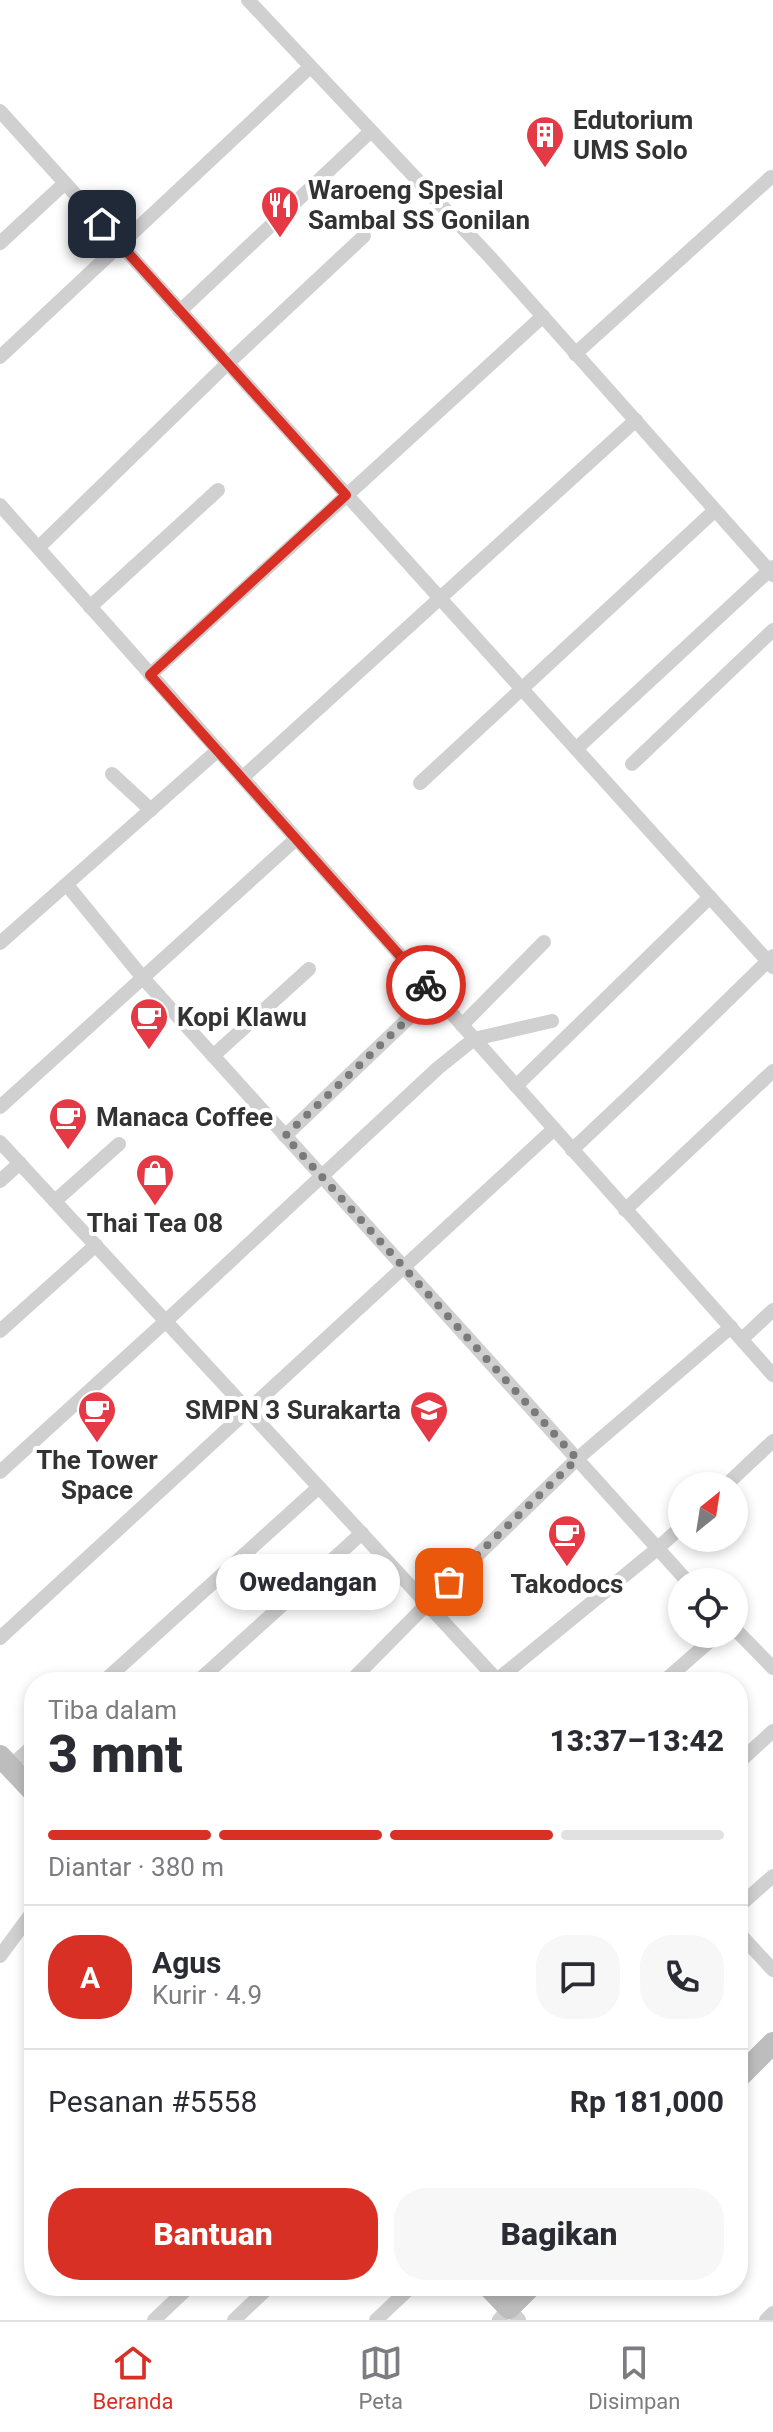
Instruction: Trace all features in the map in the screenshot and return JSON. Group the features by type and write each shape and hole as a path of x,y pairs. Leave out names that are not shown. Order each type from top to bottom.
{"street":[{"path":"248,0 543,316 714,511 772,571 576,749"},
{"path":"0,357 310,67"},
{"path":"0,111 771,961 572,1150"},
{"path":"180,311 371,131"},
{"path":"575,354 771,177"},
{"path":"0,243 65,183"},
{"path":"39,547 364,236"},
{"path":"150,675 543,316"},
{"path":"242,778 636,420"},
{"path":"90,607 218,490"},
{"path":"0,505 773,1375"},
{"path":"420,783 714,511"},
{"path":"632,764 773,630"},
{"path":"0,943 217,751"},
{"path":"112,774 151,810"},
{"path":"0,1107 296,839"},
{"path":"67,885 143,978 675,1568"},
{"path":"516,1086 710,897"},
{"path":"462,1025 544,942"},
{"path":"213,1056 309,969"},
{"path":"285,1136 434,994"},
{"path":"0,1472 399,1103 474,1039 552,1021"},
{"path":"625,1210 773,1071"},
{"path":"0,1638 554,1129"},
{"path":"0,1142 490,1672"},
{"path":"55,1201 119,1144"},
{"path":"0,1181 20,1163"},
{"path":"0,1331 96,1245"},
{"path":"742,1339 773,1310"},
{"path":"360,1672 577,1459 731,1327"},
{"path":"740,1472 773,1441"},
{"path":"114,1672 319,1487"},
{"path":"208,1672 362,1533"},
{"path":"509,1672 668,1539"},
{"path":"748,1642 773,1668"},
{"path":"674,1672 702,1648"},
{"path":"748,1754 773,1731"},
{"path":"24,1751 5,1762 24,1782"},
{"path":"748,1898 773,1876"},
{"path":"0,1956 24,1924"},
{"path":"748,1943 773,1970"},
{"path":"748,2068 773,2043"},
{"path":"154,2320 179,2296"},
{"path":"234,2320 259,2296"},
{"path":"376,2320 401,2296"},
{"path":"495,2296 509,2316 524,2296"},
{"path":"766,2320 773,2313"}],"way so far":[{"path":"426,985 434,994 285,1136 577,1459 449,1582"}],"place":[{"name":"Edutorium UMS Solo","path":"545,169"},
{"name":"Waroeng Spesial Sambal SS Gonilan","path":"280,239"},
{"name":"Kopi Klawu","path":"149,1051"},
{"name":"Manaca Coffee","path":"68,1151"},
{"name":"Thai Tea 08","path":"155,1207"},
{"name":"The Tower Space","path":"97,1444"},
{"name":"SMPN 3 Surakarta","path":"429,1444"},
{"name":"Takodocs","path":"567,1568"},
{"name":"Owedangan","path":"449,1582"}],"route":[{"path":"102,224 346,495 150,675 426,985"}]}
